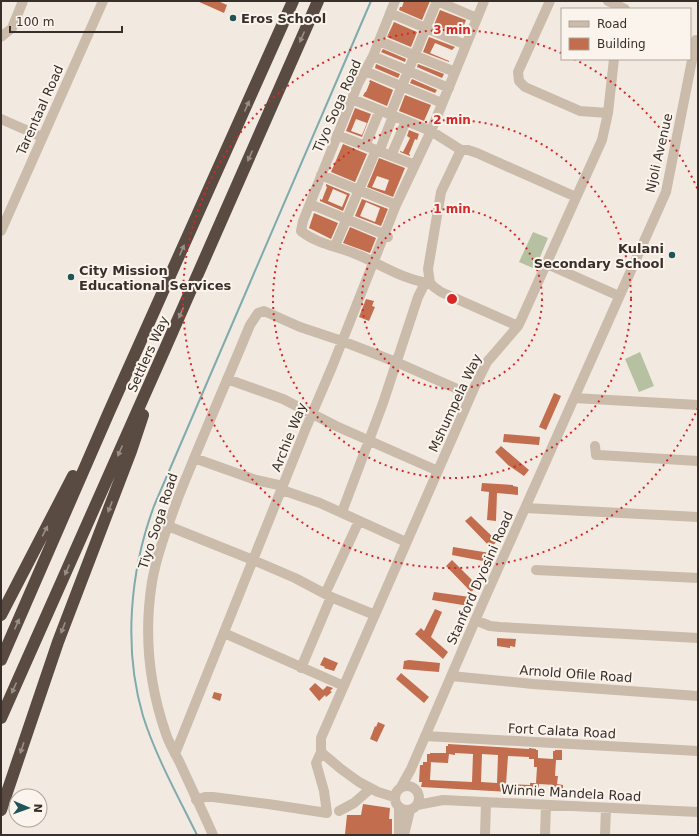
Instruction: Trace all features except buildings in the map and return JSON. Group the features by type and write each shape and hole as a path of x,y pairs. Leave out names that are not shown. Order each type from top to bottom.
{"highway":[{"name":"Settlers Way","path":"1,660 109,412 293,1"},
{"name":"Settlers Way","path":"1,718 318,1"},
{"path":"1,810 58,642 131,451 164,351"},
{"path":"1,615 90,443 109,412"}],"street":[{"path":"1,37 12,28 23,1"},
{"name":"Tarentaal Road","path":"1,231 103,1"},
{"name":"Tiyo Soga Road","path":"335,246 303,233 301,228 337,135 364,71 373,56 395,1"},
{"path":"477,18 437,1 408,71 378,151 359,190 335,246 412,278 428,283 441,292 518,326"},
{"name":"Archie Way","path":"175,754 312,414 376,263 385,233 396,205 431,131 484,1"},
{"path":"550,1 518,72 519,81 525,87 580,111 608,113"},
{"path":"608,1 624,8"},
{"path":"390,13 466,45"},
{"path":"379,40 455,72"},
{"name":"Njoli Avenue","path":"574,398 666,192 695,40"},
{"path":"373,56 449,88"},
{"name":"Mshumpela Way","path":"322,752 321,738 471,395 487,362 518,326 602,140 608,113 614,60"},
{"path":"364,71 442,103"},
{"path":"352,99 431,131 461,150 468,150 477,153 576,197"},
{"path":"365,146 380,110"},
{"path":"1,119 42,136"},
{"path":"391,156 406,121"},
{"path":"337,135 414,165"},
{"path":"342,512 372,442 396,362 418,297 428,283 428,269 442,192 461,150"},
{"path":"321,175 396,205"},
{"path":"310,204 378,232 385,233"},
{"path":"547,264 619,296"},
{"name":"Tiyo Soga Road","path":"213,835 166,734 155,696 149,652 148,630 152,582 158,555 194,458 250,325 258,313 264,311 305,329 342,341"},
{"path":"342,341 396,362 471,395"},
{"path":"227,379 277,397 372,442 438,471"},
{"path":"574,398 698,405"},
{"name":"Stanford Dyosini Road","path":"411,769 475,620 574,398"},
{"path":"595,446 596,454 598,456 698,461"},
{"path":"194,458 308,498 406,542"},
{"path":"525,508 698,517"},
{"path":"304,669 328,595 359,521"},
{"path":"168,526 253,560 295,578 328,595 375,614"},
{"path":"536,570 698,578"},
{"path":"475,620 490,626 500,627 698,638"},
{"path":"224,633 344,686"},
{"name":"Arnold Ofile Road","path":"451,676 541,685 698,696"},
{"name":"Fort Calata Road","path":"425,736 698,751"},
{"path":"196,800 205,797 213,797 327,813 324,791 316,763 322,752 341,769 370,789 394,797"},
{"path":"399,835 399,808 396,805 394,797 395,793 401,787 411,769"},
{"path":"404,835 419,798 411,769"},
{"path":"401,787 411,786 416,790"},
{"path":"339,811 354,804 370,789"},
{"name":"Winnie Mandela Road","path":"416,790 443,800 698,812"},
{"name":"Winnie Mandela Road","path":"414,808 443,800"},
{"path":"485,835 486,802"},
{"path":"545,835 546,805"},
{"path":"399,808 407,810 414,808"},
{"path":"605,835 606,808"}],"green space":[{"path":"533,232 548,238 535,269 519,262"},
{"path":"640,352 654,386 639,392 625,359"}],"waterway":[{"path":"197,835 154,746 143,716 137,690 131,637 132,610 139,557 154,506 371,1"}],"place":[{"name":"Eros School","path":"233,18"},
{"name":"Kulani Secondary School","path":"672,255"},
{"name":"City Mission Educational Services","path":"71,277"}]}
